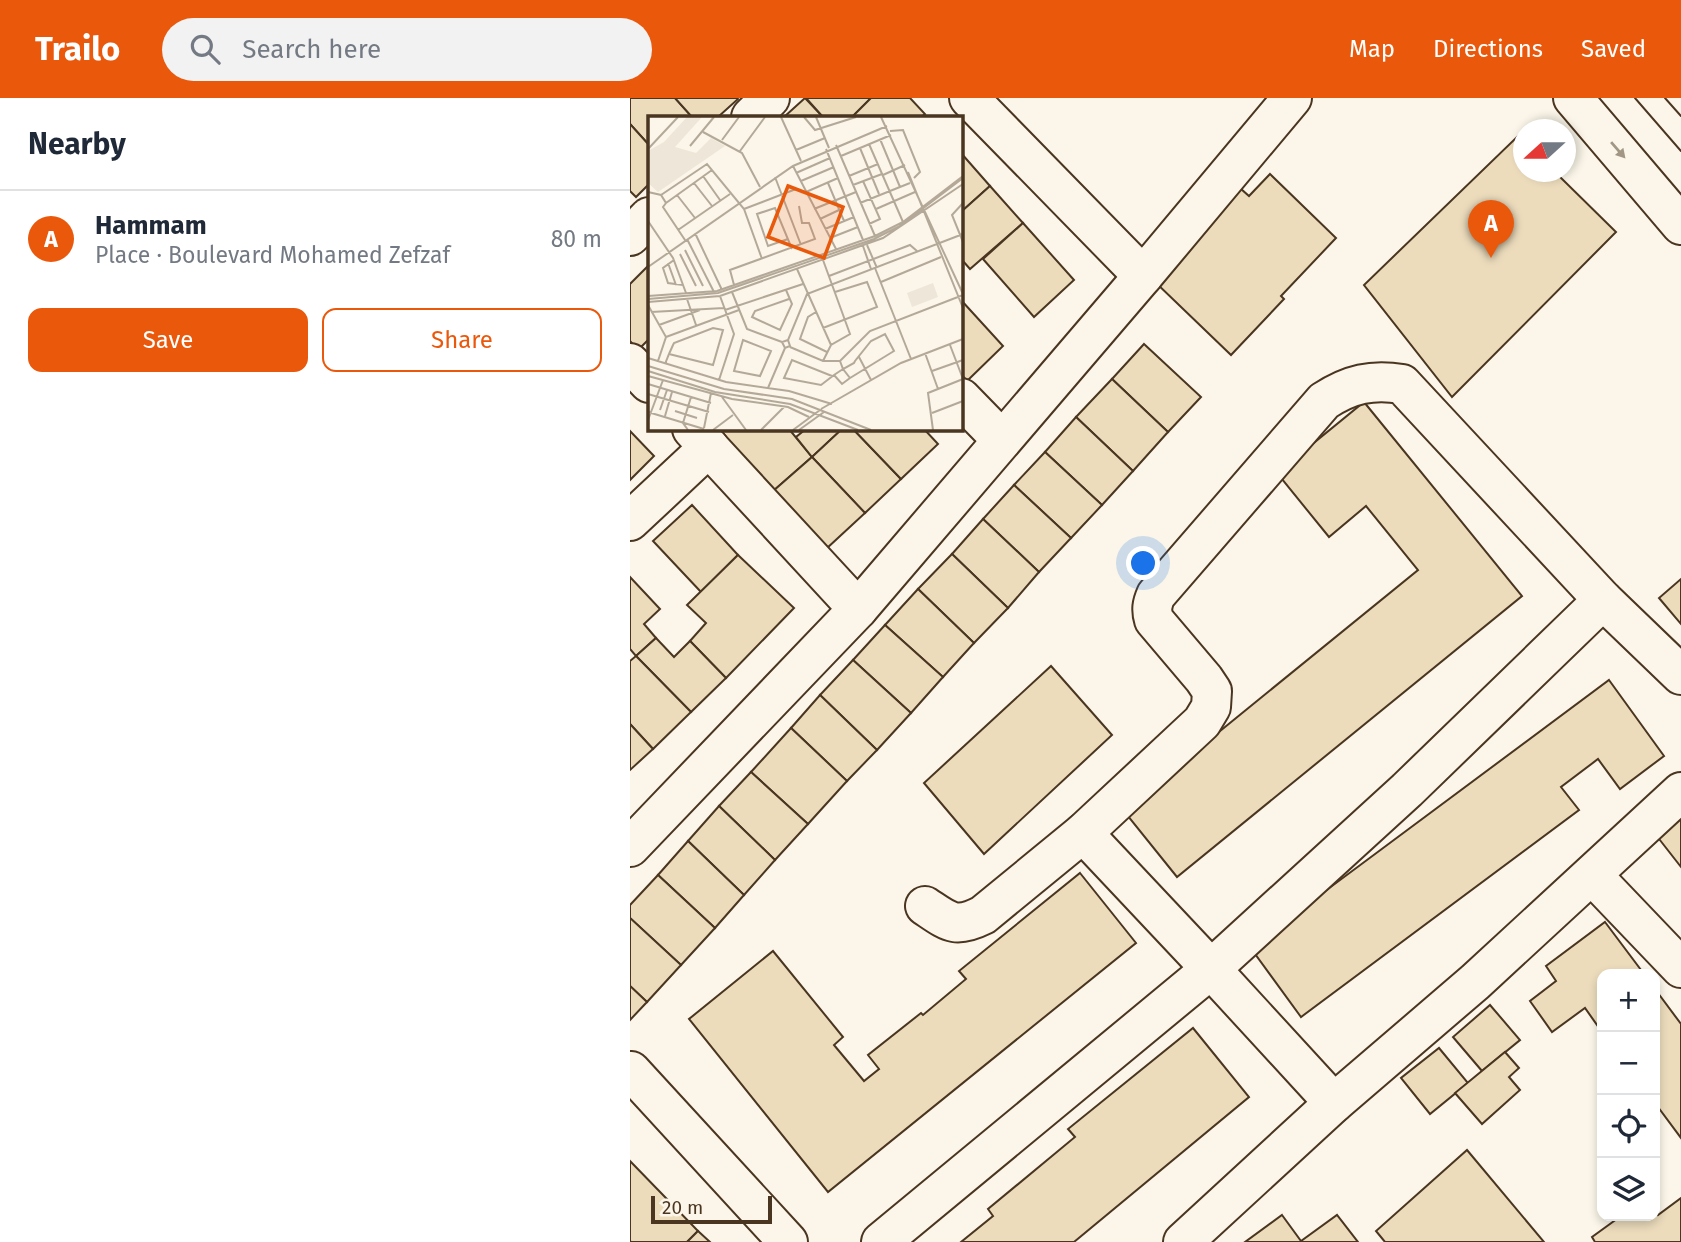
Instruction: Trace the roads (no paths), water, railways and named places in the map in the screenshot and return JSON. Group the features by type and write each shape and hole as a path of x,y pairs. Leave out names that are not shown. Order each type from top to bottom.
{"street":[{"path":"752,116 770,98"},
{"path":"969,98 1143,276"},
{"path":"1573,98 1681,225"},
{"path":"630,848 859,609 1143,276 1275,104"},
{"path":"630,236 648,218"},
{"path":"630,363 648,382"},
{"path":"925,906 949,922 958,923 983,915 1083,833 1202,722 1210,707 1212,691 1154,620 1151,611 1156,595 1324,401 1340,390 1381,381 1402,384 1603,600 1681,675"},
{"path":"962,399 1002,440"},
{"path":"630,521 701,438 859,609"},
{"path":"881,1242 1211,969 1407,790 1603,600"},
{"path":"1183,1242 1334,1103 1475,982 1681,792"},
{"path":"1083,833 1334,1103"},
{"path":"1592,875 1681,968"},
{"path":"631,1071 788,1242"}],"tram line":[{"path":"1635,98 1681,151"},
{"path":"1665,98 1681,116"}],"place":[{"name":"Hammam","path":"1491,258"}]}
